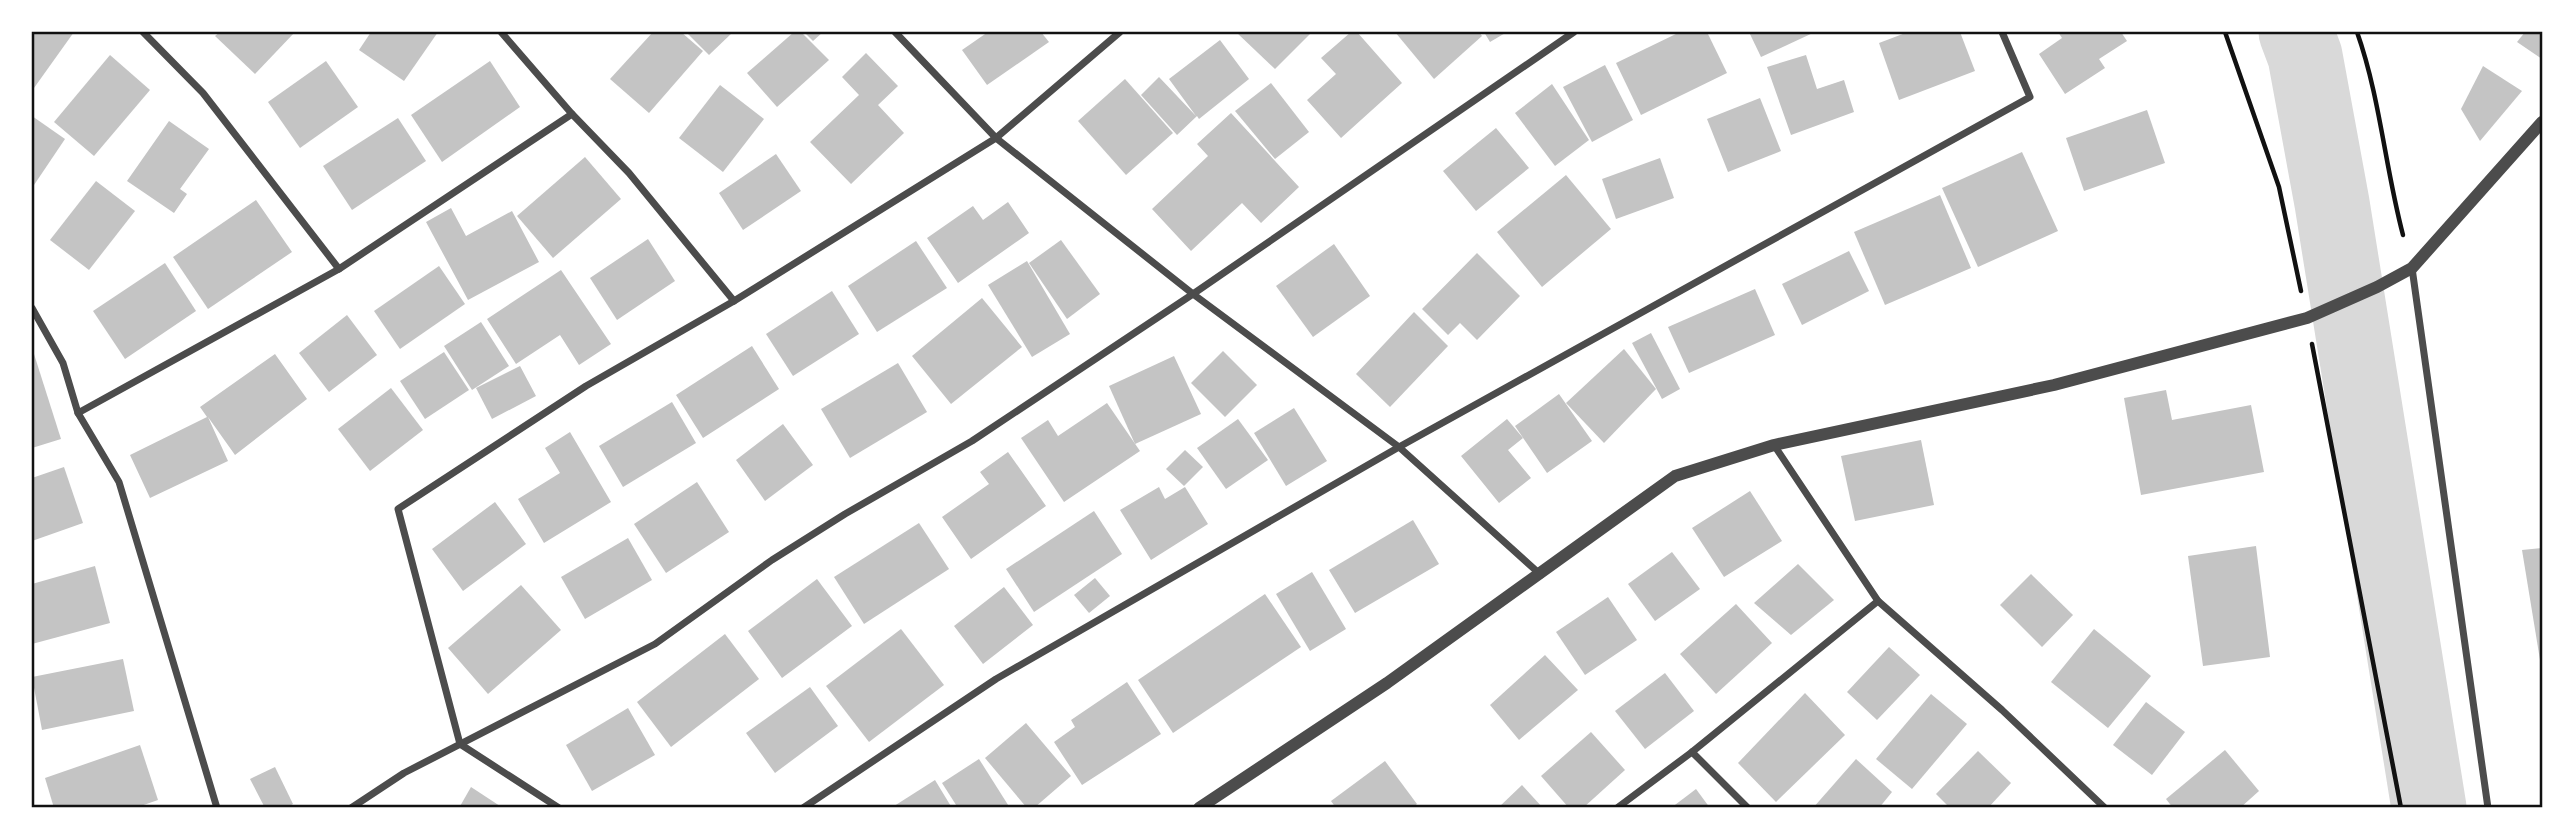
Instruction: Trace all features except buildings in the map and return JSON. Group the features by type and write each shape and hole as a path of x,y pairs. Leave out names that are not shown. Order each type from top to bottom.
{"street":[{"path":"143,32 203,93 339,269"},
{"path":"501,32 572,114 629,173 734,301"},
{"path":"895,32 996,138 1193,294 1399,447 1541,575"},
{"path":"559,807 460,744 398,509 586,386 734,301 996,138 1120,32"},
{"path":"351,807 404,773 655,644 772,560 845,514 972,441 1193,294 1574,32"},
{"path":"803,807 996,679 1399,447 2030,97 2002,32"},
{"path":"78,413 339,269 572,114"},
{"path":"1199,807 1315,733 1541,575 1675,476 1774,445 2054,385 2307,318 2378,287 2412,268 2543,122"},
{"path":"2412,268 2488,807"},
{"path":"32,308 63,363 78,413 119,482 217,807"},
{"path":"1774,445 1878,601 2002,710 2105,807"},
{"path":"1617,807 1692,752 1878,601"},
{"path":"1692,752 1748,807"}],"path":[{"path":"2225,32 2279,187 2307,318 2401,807"},
{"path":"2357,32 2372,73 2392,193 2412,268"}],"waterway":[{"path":"2296,32 2305,56 2332,203 2429,808"}]}
